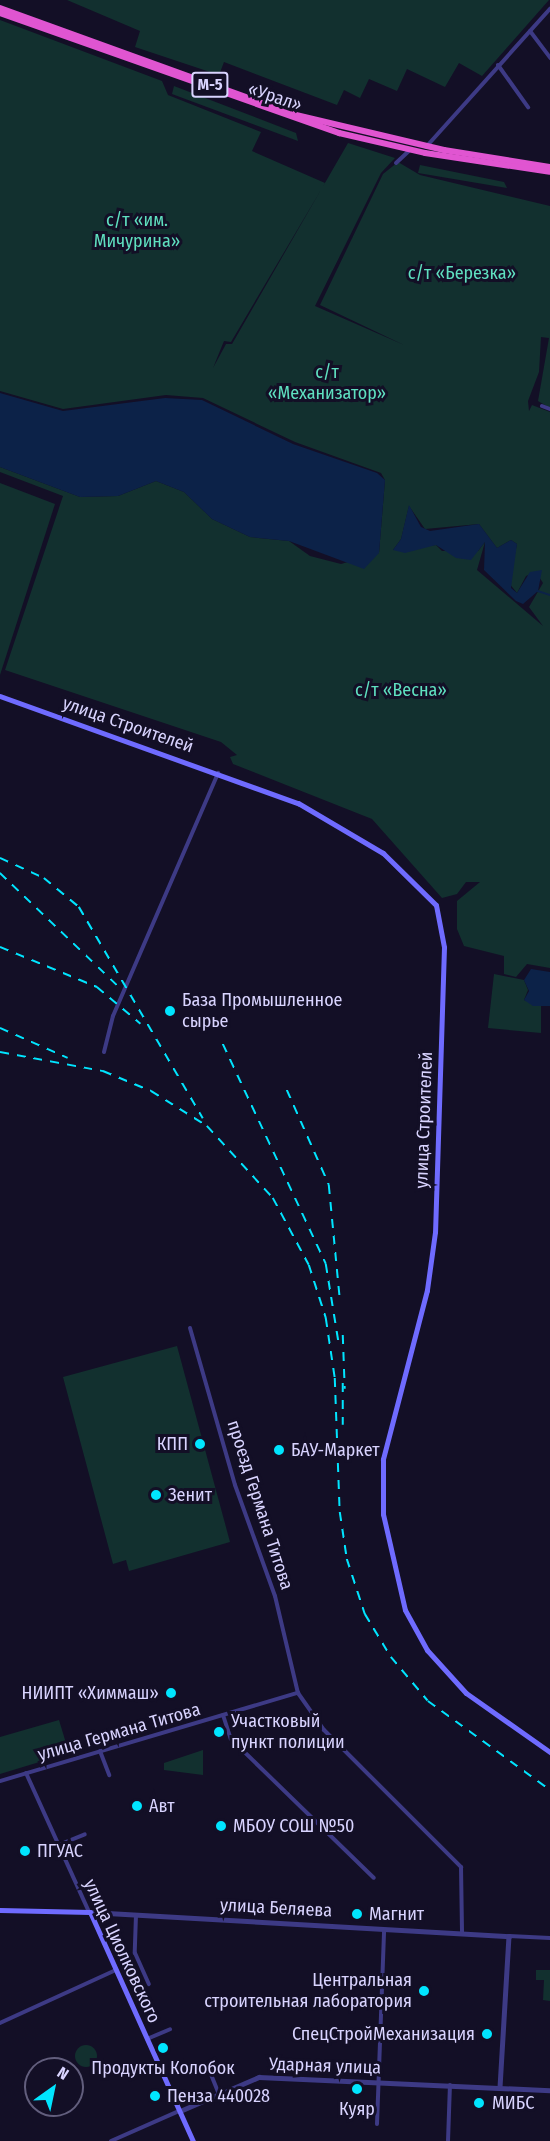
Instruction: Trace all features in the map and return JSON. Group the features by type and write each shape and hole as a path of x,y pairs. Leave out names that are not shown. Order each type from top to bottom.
{"highway":[{"name":"«Урал»","path":"0,8 270,106 415,144 425,150 550,172"},
{"name":"«Урал»","path":"0,13 268,111 398,148 444,150 550,167"}],"main road":[{"name":"улица Строителей","path":"0,696 218,772 298,803 359,837 406,871 435,905 444,947 435,1233 428,1290 383,1459 383,1514 405,1610 427,1650 466,1693 550,1752"},
{"name":"улица Беляева","path":"0,1910 90,1912"},
{"name":"улица Циолковского","path":"90,1912 193,2141"}],"street":[{"path":"425,150 433,137 550,9"},
{"path":"530,31 550,57"},
{"path":"498,65 528,107"},
{"path":"415,144 433,137"},
{"path":"433,137 444,150"},
{"path":"398,148 403,156"},
{"path":"396,163 410,150"},
{"path":"542,406 550,409"},
{"path":"104,1052 113,1016 218,772"},
{"name":"проезд Германа Титова","path":"190,1328 236,1485 275,1596 298,1693"},
{"path":"298,1693 324,1730 457,1862 464,1880 462,1933"},
{"name":"улица Германа Титова","path":"0,1781 298,1693"},
{"path":"223,1715 231,1739 374,1878"},
{"path":"100,1751 109,1774"},
{"name":"улица Циолковского","path":"26,1773 56,1846 90,1912"},
{"path":"56,1846 85,1834"},
{"name":"улица Беляева","path":"90,1912 550,1938"},
{"path":"136,1915 135,1953 149,1984"},
{"path":"377,2124 384,1930"},
{"path":"500,2087 509,1936"},
{"path":"0,2023 116,1970"},
{"path":"147,2039 170,2029"},
{"path":"210,2072 219,2094"},
{"name":"Ударная улица","path":"111,2141 259,2077 550,2090"},
{"path":"448,2141 450,2084"}],"green space":[{"path":"67,0 549,0 482,76 459,63 445,87 407,69 397,91 369,79 360,98 344,90 337,105 224,62 219,75 135,47 140,31"},
{"path":"0,20 162,81 168,95 261,132 252,151 325,183 348,143 395,158 381,173 315,306 404,345 320,305 383,174 398,162 420,175 550,206 550,408 538,401 549,338 541,337 539,372 528,401 529,411 532,405 550,412 550,968 527,964 516,977 504,974 504,956 464,946 457,929 457,901 480,882 466,882 457,894 442,898 372,819 233,764 230,757 237,755 221,742 5,670 63,496 0,472 0,467 80,497 118,496 156,481 184,492 212,519 250,537 289,541 310,556 341,564 379,553 385,480 381,473 295,442 203,398 166,395 63,409 0,391","holes":["321,189 232,344 226,344 213,368 224,341 231,342","409,506 425,529 479,524 497,548 511,540 517,544 509,583 517,593 526,576 536,572 543,583 529,607 543,626 477,570 485,542 478,551 442,551 436,545 393,550 401,539"]},
{"path":"174,86 296,133 298,141 172,94"},
{"path":"420,165 504,182 507,188 418,173"},
{"path":"0,483 55,504 0,675"},
{"path":"494,974 524,980 528,990 524,1000 541,1006 541,1033 488,1028"},
{"name":"Зенит","path":"177,1346 230,1542 129,1571 126,1560 113,1564 63,1377"},
{"path":"59,1720 69,1753 0,1774 0,1737"},
{"path":"203,1750 203,1775 164,1770 164,1763"},
{"path":"536,1970 550,1970 550,2001 543,2000 544,1980 536,1980"},
{"path":"86,2045 94,2048 96,2052 94,2064 86,2067 84,2066 84,2057 75,2056 78,2048"}],"water":[{"path":"0,393 63,411 165,398 202,400 293,444 377,473 385,480 379,553 364,569 289,541 250,537 212,519 184,492 156,481 118,496 80,497 0,467"},
{"path":"409,505 421,527 430,531 479,524 497,548 511,540 517,544 511,588 517,593 530,572 542,570 538,591 523,604 516,601 484,570 485,542 471,560 456,558 436,545 405,553 393,550 401,539"},
{"path":"531,969 550,972 550,1006 533,1006 524,1000 529,991 524,980"}],"waterway":[{"path":"538,591 550,595"}],"railway":[{"path":"0,858 44,878 79,907 203,1118"},
{"path":"0,873 122,990"},
{"path":"0,947 97,987 141,1024"},
{"path":"0,1028 68,1058"},
{"path":"223,1044 326,1264 339,1344"},
{"path":"0,1052 103,1071 151,1091 207,1126 273,1198 309,1265 326,1318 335,1378 340,1512 347,1559 365,1614 391,1657 428,1701 550,1790"},
{"path":"287,1090 329,1185 340,1299"},
{"path":"343,1335 345,1389"},
{"path":"343,1383 343,1425"}],"place":[{"name":"База Промышленное сырье","path":"170,1011"},
{"name":"КПП","path":"200,1444"},
{"name":"БАУ-Маркет","path":"279,1450"},
{"name":"Зенит","path":"156,1495"},
{"name":"НИИПТ «Химмаш»","path":"171,1693"},
{"name":"Участковый пункт полиции","path":"219,1732"},
{"name":"Авт","path":"137,1806"},
{"name":"МБОУ СОШ №50","path":"221,1826"},
{"name":"ПГУАС","path":"25,1851"},
{"name":"Магнит","path":"357,1914"},
{"name":"Центральная строительная лаборатория","path":"424,1991"},
{"name":"СпецСтройМеханизация","path":"487,2034"},
{"name":"Продукты Колобок","path":"163,2048"},
{"name":"Куяр","path":"357,2089"},
{"name":"Пенза 440028","path":"155,2096"},
{"name":"МИБС","path":"479,2103"}],"park label":[{"name":"с/т «им. Мичурина»","path":"137,231"},
{"name":"с/т «Березка»","path":"462,273"},
{"name":"с/т «Механизатор»","path":"327,383"},
{"name":"с/т «Весна»","path":"401,690"}]}
